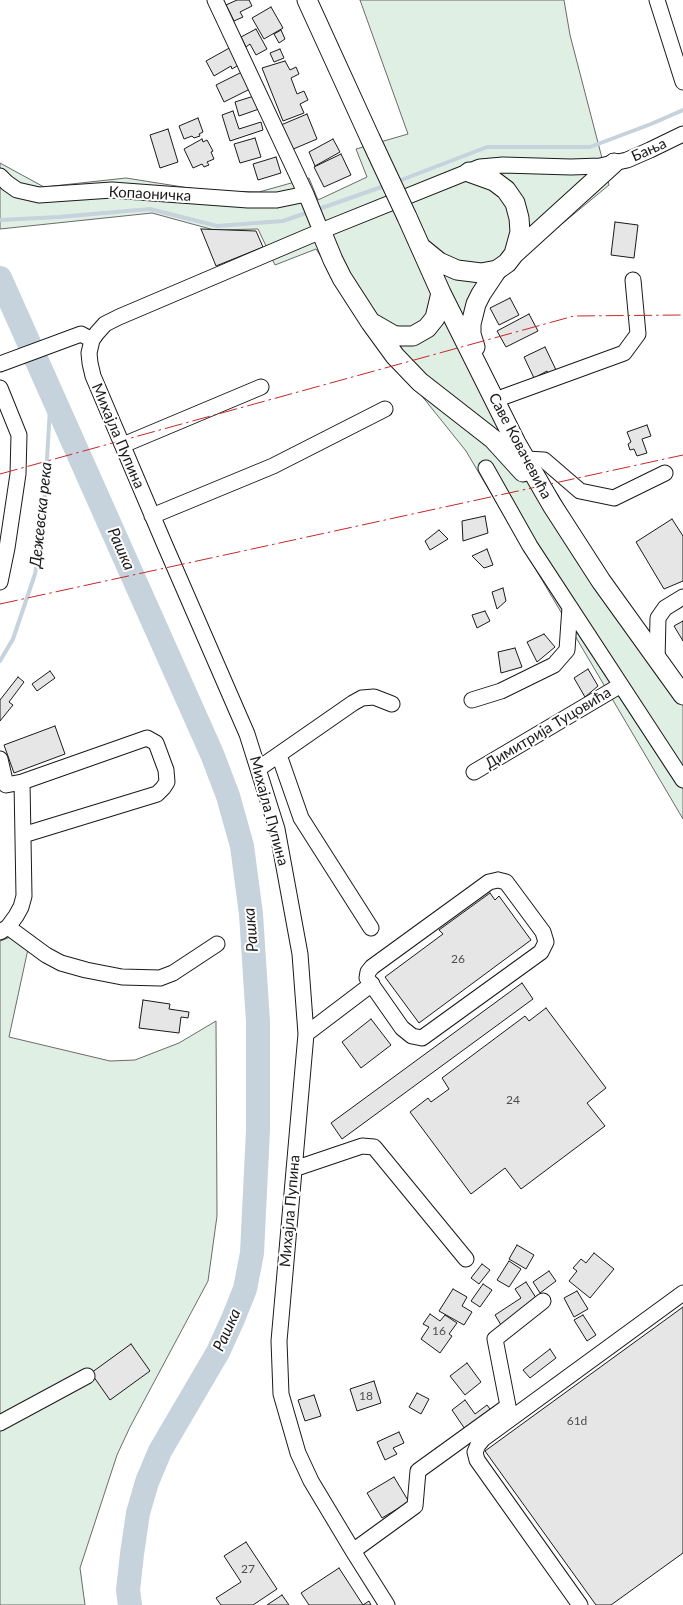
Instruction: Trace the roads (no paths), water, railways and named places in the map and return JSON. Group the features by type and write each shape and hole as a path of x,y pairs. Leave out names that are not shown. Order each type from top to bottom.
{"main road":[{"name":"Саве Ковачевића","path":"306,0 441,293 526,459 552,505 601,581 683,696"},
{"path":"484,377 471,334 471,324 478,299 497,270 507,263 514,254 614,163"},
{"path":"469,172 494,181 506,190 515,203 520,232 514,254"},
{"path":"313,212 342,278 395,356 431,392 493,439 552,505"},
{"path":"420,246 432,257 457,270 481,273 497,270"},
{"path":"371,322 393,335 413,336 427,328 435,318 441,293"}],"street":[{"path":"2,363 81,334 92,340 105,324 313,212 215,0"},
{"path":"657,0 683,82"},
{"name":"Бања","path":"313,212 480,168 503,165 591,167 614,163 650,150 683,134"},
{"name":"Копаоничка","path":"0,176 17,190 39,195 112,190 248,200 277,200 313,212"},
{"path":"495,400 624,353 638,334 633,280"},
{"name":"Михајла Пупина","path":"92,340 89,352 93,376 248,734 277,829 300,954 306,1034 279,1341 281,1394 298,1453 311,1481 352,1552 387,1605"},
{"path":"122,446 261,387"},
{"path":"0,388 19,435 18,474 0,582"},
{"path":"152,516 272,466 385,409"},
{"path":"526,459 544,460 580,490 614,498 666,473"},
{"name":"Димитрија Туцовића","path":"486,468 530,546 683,780"},
{"path":"657,661 658,618 664,608 683,597"},
{"path":"472,700 501,691 554,665 567,650 570,607"},
{"name":"Димитрија Туцовића","path":"474,772 621,684"},
{"path":"258,769 353,702 362,698 374,697 392,704"},
{"path":"0,759 6,785 22,782 147,738 156,744 166,770 164,788 157,794 23,835"},
{"path":"279,755 301,818 371,928"},
{"path":"22,782 24,896 21,906 8,925 46,955 61,963 122,977 160,978 173,973 216,944"},
{"path":"498,880 506,882 543,932 546,942 541,952 422,1038 412,1036 402,1028 372,984 367,978 372,966 489,882 498,880"},
{"path":"306,1034 372,984"},
{"path":"294,1169 362,1146 374,1147 466,1259"},
{"path":"580,1605 477,1460 475,1452 483,1439 683,1293"},
{"path":"352,1552 415,1506 418,1471 508,1406 495,1339 543,1301"},
{"path":"0,1423 87,1376"}],"waterway":[{"path":"396,182 487,147 590,147 683,110"},
{"path":"316,210 387,185"},
{"path":"0,220 150,209 217,226 283,221 309,212"},
{"name":"Рашка","path":"0,278 212,754 228,796 242,846 251,914 258,1022 258,1130 252,1253 245,1289 218,1352 160,1451 147,1482 138,1513 132,1554 128,1590 130,1605"},
{"name":"Дежевска река","path":"0,661 13,639 35,574 43,527 51,391"}]}
